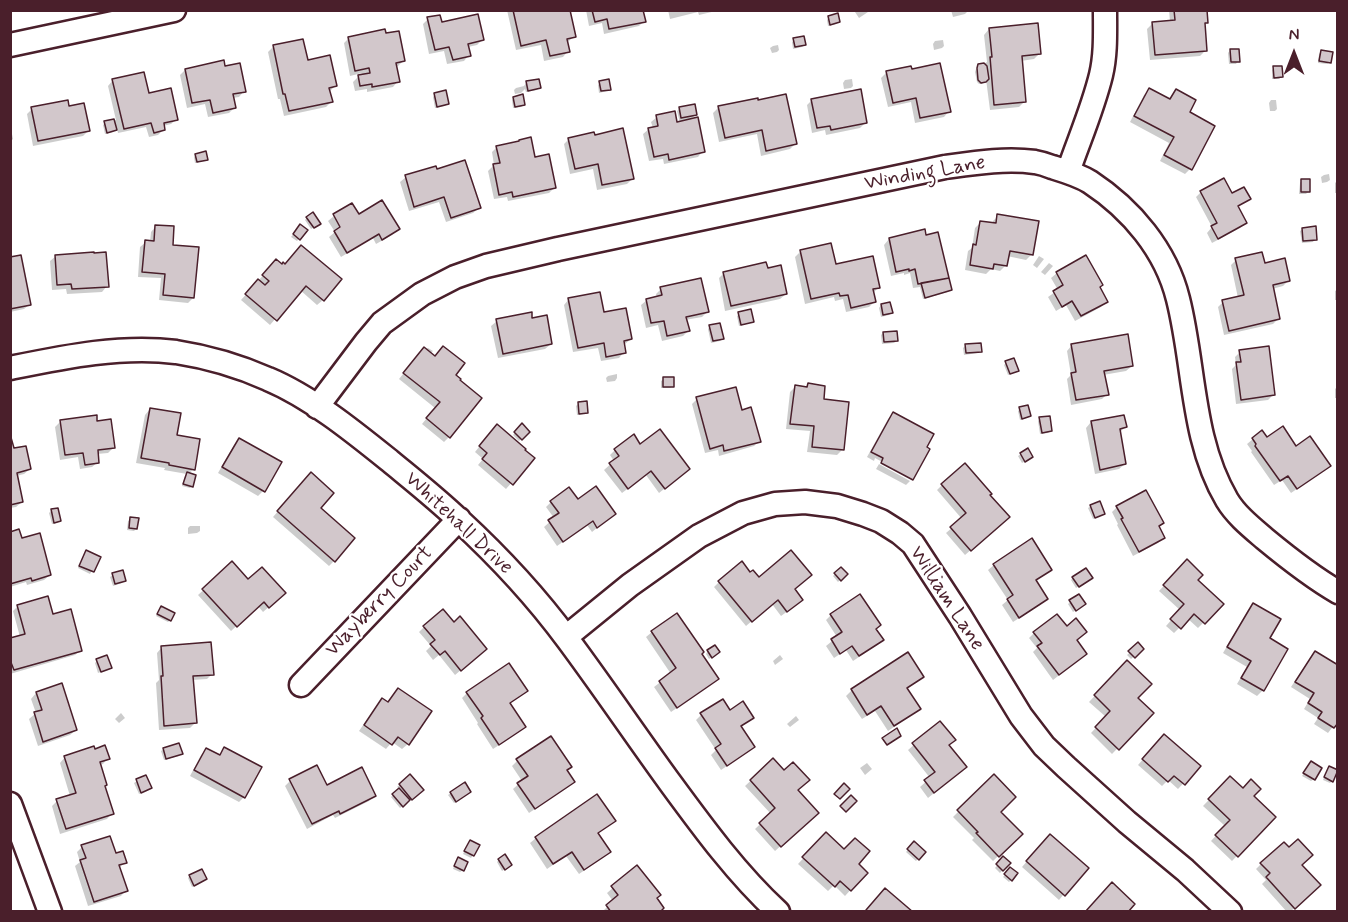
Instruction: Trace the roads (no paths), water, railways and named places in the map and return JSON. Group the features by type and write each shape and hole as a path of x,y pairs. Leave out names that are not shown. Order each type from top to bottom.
{"street":[{"path":"10,45 174,10"},
{"path":"1068,172 1101,74 1106,38 1105,10"},
{"name":"Winding Lane","path":"317,407 382,324 423,294 455,277 486,266 977,162 1037,162 1089,181 1129,213 1145,230 1170,275 1178,298 1198,420 1215,478 1228,502 1245,522 1287,557 1338,592"},
{"name":"Whitehall Drive","path":"10,368 72,356 120,351 174,352 222,362 269,379 291,390 364,440 459,519 519,581 566,637 724,855 778,912"},
{"name":"William Lane","path":"566,637 630,585 699,536 743,513 775,504 805,502 837,506 881,521 913,544 955,607 1021,716 1044,746 1230,912"},
{"name":"Wayberry Court","path":"301,685 459,519"},
{"path":"10,804 50,912"}]}
